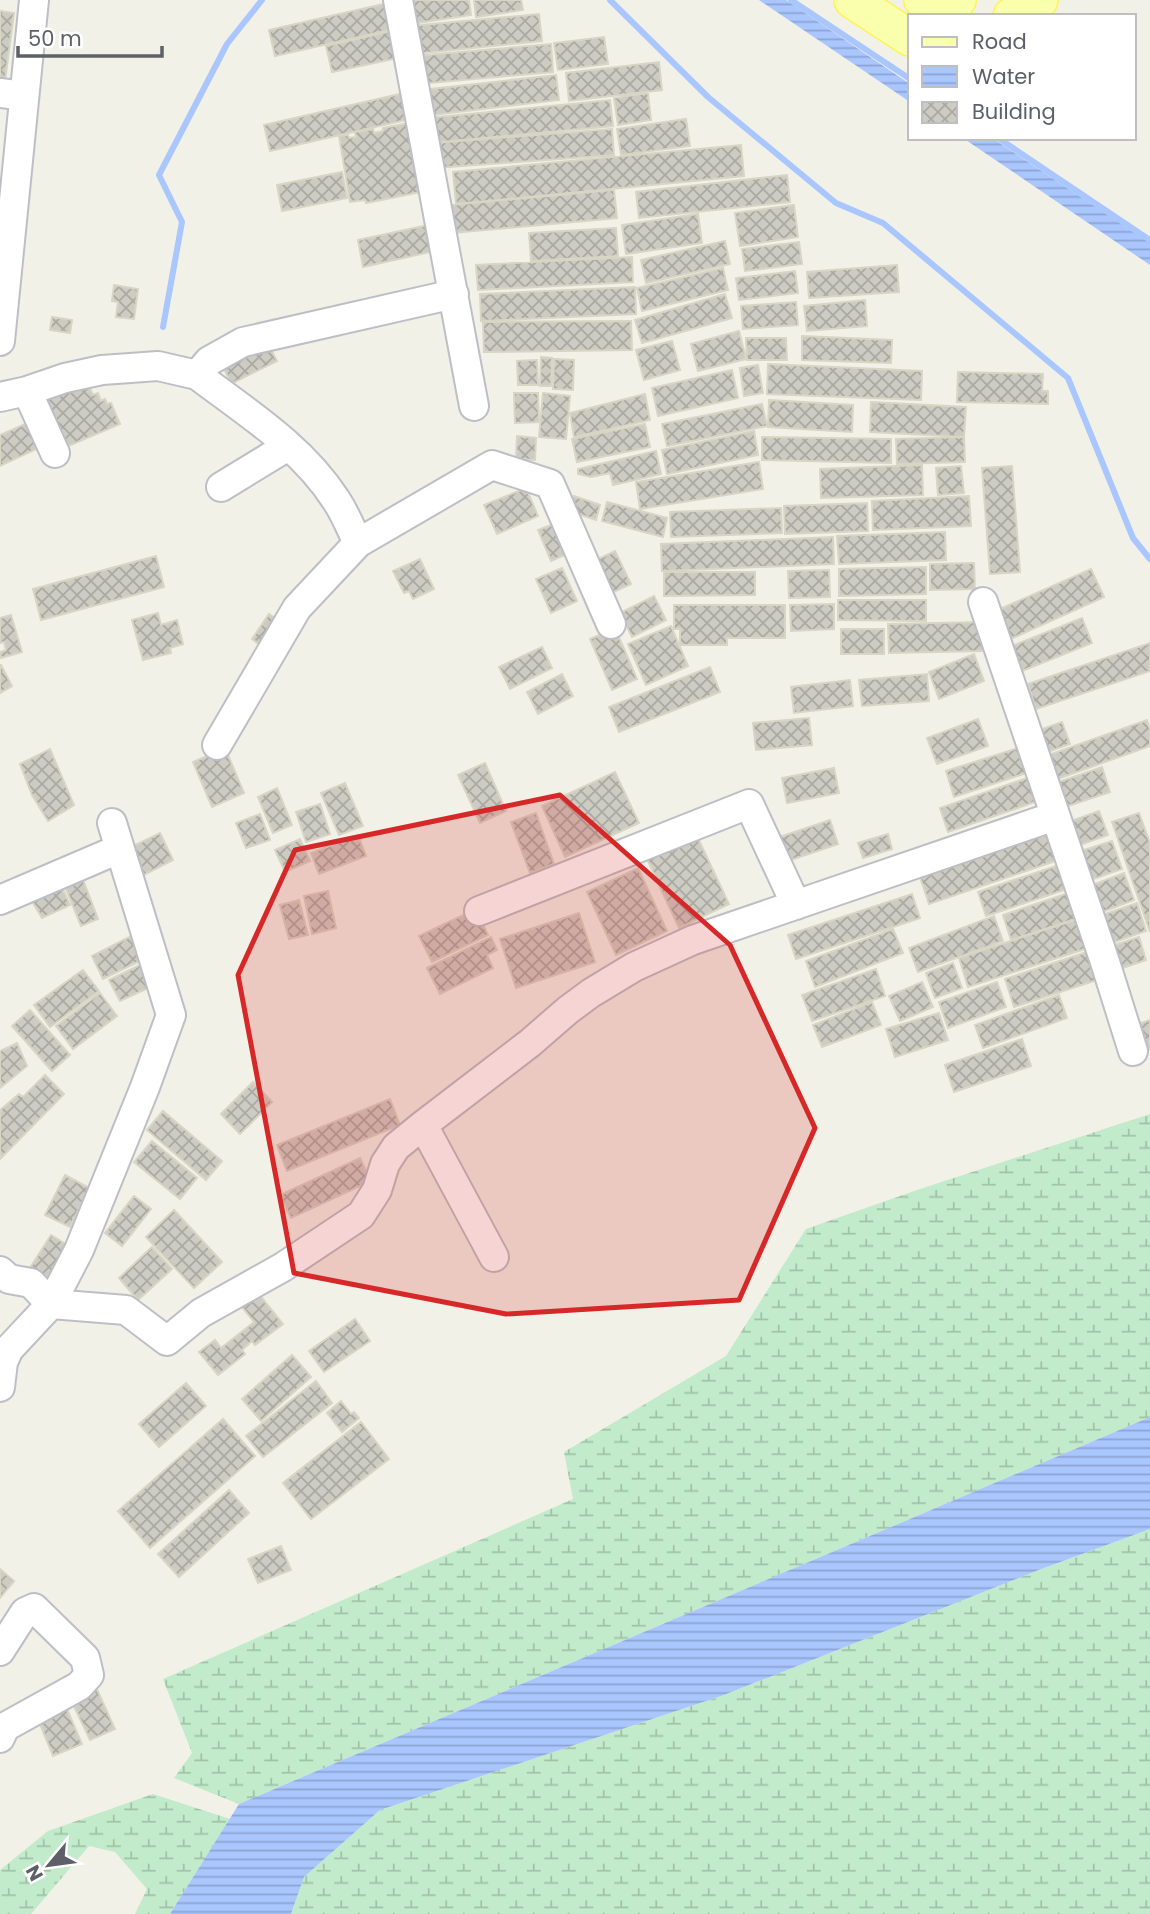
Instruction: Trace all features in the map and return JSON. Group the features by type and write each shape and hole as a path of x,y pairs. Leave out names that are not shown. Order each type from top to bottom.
{"main road":[{"path":"852,0 908,37"},
{"path":"922,0 940,9 958,0"},
{"path":"1015,14 1040,0"}],"street":[{"path":"0,341 12,94 34,0"},
{"path":"398,0 474,406"},
{"path":"197,375 209,361 243,342 454,294"},
{"path":"0,397 102,370 158,366 197,375 299,455 335,499 358,543"},
{"path":"27,391 55,453"},
{"path":"221,487 288,446"},
{"path":"217,745 297,608 358,543 492,466 550,484 611,624"},
{"path":"983,602 1133,1051"},
{"path":"479,911 749,804 796,905"},
{"path":"0,1271 9,1279 31,1283 51,1304 126,1310 167,1341 201,1313 283,1267 361,1215 377,1190 385,1164 396,1147 530,1043 568,1010 634,967 693,940 1055,816"},
{"path":"0,900 116,836 171,1015 79,1250 51,1304 9,1349 0,1387"},
{"path":"423,1125 494,1257"},
{"path":"0,1651 24,1612 34,1608 85,1658 89,1675 79,1686 2,1727"}],"highlighted area":[{"path":"560,795 730,945 815,1128 739,1300 506,1314 294,1273 238,975 295,850"}],"green space":[{"path":"1150,1114 1150,1417 239,1804 174,1778 192,1753 163,1679 573,1499 564,1452 726,1356 806,1229"},
{"path":"1150,1529 1150,1914 291,1914 304,1877 380,1810 724,1695 1036,1571"},
{"path":"153,1794 230,1819 170,1914 135,1914 147,1889 115,1852 89,1846 31,1914 0,1914 0,1870 48,1831"}],"water":[{"path":"759,0 786,0 908,83 908,101"},
{"path":"966,140 995,140 1150,243 1150,265"},
{"path":"1150,1417 1150,1529 1036,1571 724,1695 380,1810 304,1877 291,1914 170,1914 239,1804"}],"building":[{"path":"406,0 469,0 471,15 410,24"},
{"path":"474,0 521,0 523,10 476,17"},
{"path":"388,3 394,29 275,56 269,30"},
{"path":"0,11 14,13 5,81 0,80"},
{"path":"539,14 542,41 414,54 411,26"},
{"path":"392,31 398,58 332,72 326,46"},
{"path":"604,37 608,64 558,70 554,43"},
{"path":"551,44 553,72 419,84 416,56"},
{"path":"659,62 662,90 569,101 566,73"},
{"path":"556,75 559,100 425,116 422,90"},
{"path":"404,93 410,119 270,151 264,125"},
{"path":"648,93 651,120 618,125 614,98"},
{"path":"610,100 613,126 431,143 429,118"},
{"path":"686,119 690,146 621,155 617,129"},
{"path":"414,122 426,191 366,203 365,200 350,202 339,136 356,137 355,132 373,129 374,133 383,131 383,128"},
{"path":"612,129 614,155 436,168 434,143"},
{"path":"741,145 744,176 456,204 453,172"},
{"path":"342,172 347,198 282,211 277,185"},
{"path":"787,175 790,202 639,218 636,192"},
{"path":"614,190 617,218 453,233 451,205"},
{"path":"794,205 798,237 740,246 735,213"},
{"path":"698,214 702,243 626,254 622,225"},
{"path":"433,224 439,250 363,267 358,240"},
{"path":"616,228 618,256 531,261 529,233"},
{"path":"725,241 730,264 646,283 641,260"},
{"path":"799,242 802,264 745,271 742,249"},
{"path":"632,257 633,282 478,290 476,265"},
{"path":"897,265 899,292 809,298 807,272"},
{"path":"723,268 728,290 642,311 637,288"},
{"path":"795,271 798,293 739,300 736,278"},
{"path":"114,285 138,289 134,319 116,317 118,302 112,301"},
{"path":"635,287 636,314 481,321 480,294"},
{"path":"725,294 732,318 642,343 635,320"},
{"path":"865,300 867,326 807,331 804,306"},
{"path":"796,302 798,325 743,329 741,306"},
{"path":"52,317 72,320 70,333 50,330"},
{"path":"631,321 632,350 484,352 483,322"},
{"path":"739,331 746,359 698,371 691,344"},
{"path":"802,336 892,340 891,363 802,360"},
{"path":"746,338 786,338 787,360 747,360"},
{"path":"672,341 680,370 644,380 636,350"},
{"path":"267,342 277,361 231,384 222,364"},
{"path":"541,357 552,358 551,386 540,386"},
{"path":"554,359 574,360 573,390 553,389"},
{"path":"537,360 538,385 518,385 517,361"},
{"path":"768,364 922,371 921,400 767,394"},
{"path":"758,365 763,393 744,396 740,368"},
{"path":"732,370 738,398 658,416 652,388"},
{"path":"958,372 1043,374 1042,391 1048,391 1048,404 957,402"},
{"path":"88,384 93,395 98,393 101,401 105,399 107,404 111,403 120,424 59,450 37,398"},
{"path":"514,393 538,393 539,422 515,423"},
{"path":"543,393 570,396 566,439 539,437"},
{"path":"645,394 650,420 574,437 570,413"},
{"path":"769,400 853,405 852,432 768,427"},
{"path":"871,402 966,407 964,437 870,432"},
{"path":"762,404 767,426 667,446 662,424"},
{"path":"34,420 45,445 0,466 0,435"},
{"path":"645,424 650,447 577,462 572,439"},
{"path":"754,431 758,455 667,474 662,450"},
{"path":"517,436 536,438 535,460 516,459"},
{"path":"762,437 891,439 891,463 762,460"},
{"path":"964,437 965,462 897,464 896,439"},
{"path":"656,451 661,474 613,485 610,473 591,477 578,474 578,469"},
{"path":"759,462 763,489 640,509 636,482"},
{"path":"922,465 923,495 821,498 820,469"},
{"path":"961,466 964,493 938,495 936,468"},
{"path":"1012,466 1020,572 990,574 982,468"},
{"path":"526,488 538,516 497,534 484,505"},
{"path":"574,496 600,505 596,520 569,511"},
{"path":"969,496 971,526 873,530 872,501"},
{"path":"607,502 667,518 663,537 602,521"},
{"path":"867,503 868,531 785,534 784,506"},
{"path":"781,508 782,533 671,537 670,512"},
{"path":"561,521 574,551 551,561 538,530"},
{"path":"945,532 946,560 839,564 837,536"},
{"path":"833,537 834,564 662,571 661,544"},
{"path":"615,551 631,584 605,596 590,563"},
{"path":"156,556 164,587 41,620 33,589"},
{"path":"420,559 434,589 413,599 409,591 404,593 393,571"},
{"path":"974,563 975,589 930,590 930,564"},
{"path":"926,567 926,594 839,596 839,569"},
{"path":"562,568 577,601 551,613 536,579"},
{"path":"1091,569 1104,597 1004,642 991,613"},
{"path":"829,570 830,597 789,598 788,571"},
{"path":"664,572 755,572 755,595 664,596"},
{"path":"654,596 666,620 632,637 620,613"},
{"path":"838,600 926,600 926,621 838,620"},
{"path":"834,604 834,629 791,631 790,605"},
{"path":"674,605 785,605 785,638 727,638 727,645 680,645 680,629 674,629"},
{"path":"158,613 161,625 177,620 183,644 170,648 171,653 143,660 132,620"},
{"path":"269,614 284,624 266,650 252,639"},
{"path":"11,615 22,652 1,658 0,652 6,650 4,642 0,643 0,618"},
{"path":"1082,618 1092,643 1012,675 1002,650"},
{"path":"983,622 984,651 889,653 888,624"},
{"path":"671,626 688,666 646,685 628,644"},
{"path":"615,628 637,679 612,690 590,639"},
{"path":"841,629 884,629 884,654 841,654"},
{"path":"1150,643 1150,671 1036,709 1028,684"},
{"path":"542,647 552,668 510,689 499,667"},
{"path":"974,654 984,681 939,699 929,672"},
{"path":"0,665 12,686 0,693"},
{"path":"710,667 720,692 619,732 609,707"},
{"path":"562,674 573,696 538,714 527,692"},
{"path":"927,674 929,701 862,706 859,680"},
{"path":"850,680 853,706 794,713 791,687"},
{"path":"809,718 812,745 756,750 753,723"},
{"path":"978,719 988,746 937,764 927,738"},
{"path":"1147,720 1150,746 1049,782 1040,758"},
{"path":"1062,722 1070,744 1042,754 1034,732"},
{"path":"1021,747 1029,772 954,797 946,771"},
{"path":"225,748 244,793 212,807 193,762"},
{"path":"50,749 74,805 48,821 32,795 20,764"},
{"path":"485,763 506,811 480,823 458,775"},
{"path":"1102,767 1110,792 1056,810 1047,786"},
{"path":"834,768 839,793 787,803 782,778"},
{"path":"615,772 639,823 565,857 542,806"},
{"path":"1030,777 1038,801 948,832 940,808"},
{"path":"345,783 363,826 339,835 321,793"},
{"path":"277,788 292,825 273,833 258,797"},
{"path":"320,804 330,834 306,842 296,812"},
{"path":"1099,811 1108,835 1069,849 1060,825"},
{"path":"536,813 554,864 530,873 511,822"},
{"path":"1139,813 1150,843 1150,932 1112,822"},
{"path":"260,814 270,840 246,848 236,823"},
{"path":"830,820 838,844 785,862 777,838"},
{"path":"1058,830 1067,857 929,904 920,877"},
{"path":"160,833 173,860 136,879 123,851"},
{"path":"696,834 729,904 679,928 646,857"},
{"path":"888,834 892,849 863,858 858,843"},
{"path":"358,835 366,856 319,874 311,853"},
{"path":"300,839 310,861 285,872 275,850"},
{"path":"1112,841 1122,869 1085,882 1075,853"},
{"path":"1065,863 1073,887 986,916 978,892"},
{"path":"638,868 667,931 616,955 587,892"},
{"path":"1124,873 1134,900 1097,914 1087,887"},
{"path":"82,877 98,919 81,926 64,884"},
{"path":"60,883 70,905 42,918 29,896"},
{"path":"1077,890 1085,916 1011,940 1003,915"},
{"path":"328,891 336,928 312,934 304,896"},
{"path":"912,894 920,918 796,959 788,935"},
{"path":"299,900 308,935 289,939 280,905"},
{"path":"1137,903 1146,931 1109,944 1099,916"},
{"path":"476,909 488,935 432,962 419,936"},
{"path":"579,913 595,962 516,988 500,939"},
{"path":"994,916 1003,941 918,972 909,948"},
{"path":"1087,916 1097,945 968,987 959,958"},
{"path":"893,929 903,953 815,987 806,961"},
{"path":"137,933 148,957 103,979 92,956"},
{"path":"491,937 497,950 487,955 493,968 440,994 427,968"},
{"path":"1139,937 1146,960 1117,970 1109,947"},
{"path":"1096,949 1106,977 1014,1007 1005,979"},
{"path":"146,962 157,984 120,1001 109,980"},
{"path":"953,963 962,988 935,998 926,973"},
{"path":"876,969 885,996 812,1021 802,995"},
{"path":"83,970 99,991 50,1027 34,1005"},
{"path":"922,982 933,1007 900,1021 889,996"},
{"path":"997,982 1006,1007 948,1028 939,1002"},
{"path":"100,993 117,1016 73,1049 56,1026"},
{"path":"1059,995 1067,1018 983,1048 975,1025"},
{"path":"872,1002 881,1025 822,1047 813,1025"},
{"path":"30,1010 70,1055 52,1071 12,1026"},
{"path":"939,1013 948,1040 895,1057 886,1029"},
{"path":"1150,1020 1150,1049 1143,1051 1135,1025"},
{"path":"1022,1039 1031,1066 954,1092 945,1065"},
{"path":"17,1043 27,1066 0,1088 0,1051"},
{"path":"45,1075 64,1094 0,1159 0,1110 19,1094 23,1097"},
{"path":"253,1082 272,1102 240,1134 221,1114"},
{"path":"390,1099 400,1125 287,1171 277,1145"},
{"path":"163,1111 222,1161 206,1180 147,1130"},
{"path":"152,1141 197,1178 180,1199 134,1162"},
{"path":"360,1158 371,1181 291,1218 280,1195"},
{"path":"65,1175 89,1188 70,1227 45,1215"},
{"path":"134,1196 151,1209 122,1246 105,1233"},
{"path":"174,1210 222,1262 194,1288 146,1237"},
{"path":"51,1235 77,1251 54,1288 28,1271"},
{"path":"152,1247 172,1269 138,1300 119,1278"},
{"path":"258,1293 283,1324 255,1345 252,1341 242,1350 245,1354 218,1375 199,1352 215,1340 221,1348 254,1322 242,1307"},
{"path":"355,1319 370,1341 324,1372 309,1351"},
{"path":"292,1355 311,1377 261,1421 242,1399"},
{"path":"316,1381 332,1403 263,1457 246,1436"},
{"path":"186,1383 206,1406 159,1447 139,1424"},
{"path":"341,1401 351,1414 354,1412 359,1418 342,1432 327,1413"},
{"path":"223,1419 255,1456 150,1548 118,1511"},
{"path":"361,1422 389,1459 311,1519 283,1483"},
{"path":"229,1490 249,1513 179,1577 158,1554"},
{"path":"281,1546 291,1570 258,1583 248,1559"},
{"path":"0,1569 14,1581 0,1598"},
{"path":"95,1685 115,1729 90,1740 69,1696"},
{"path":"63,1700 82,1744 53,1756 35,1712"}],"waterway":[{"path":"163,327 182,222 159,175 227,44 262,0"},
{"path":"610,0 708,97 836,203 883,223 1068,378 1133,538 1150,559"},
{"path":"791,0 908,78"},
{"path":"1001,140 1150,240"}]}
